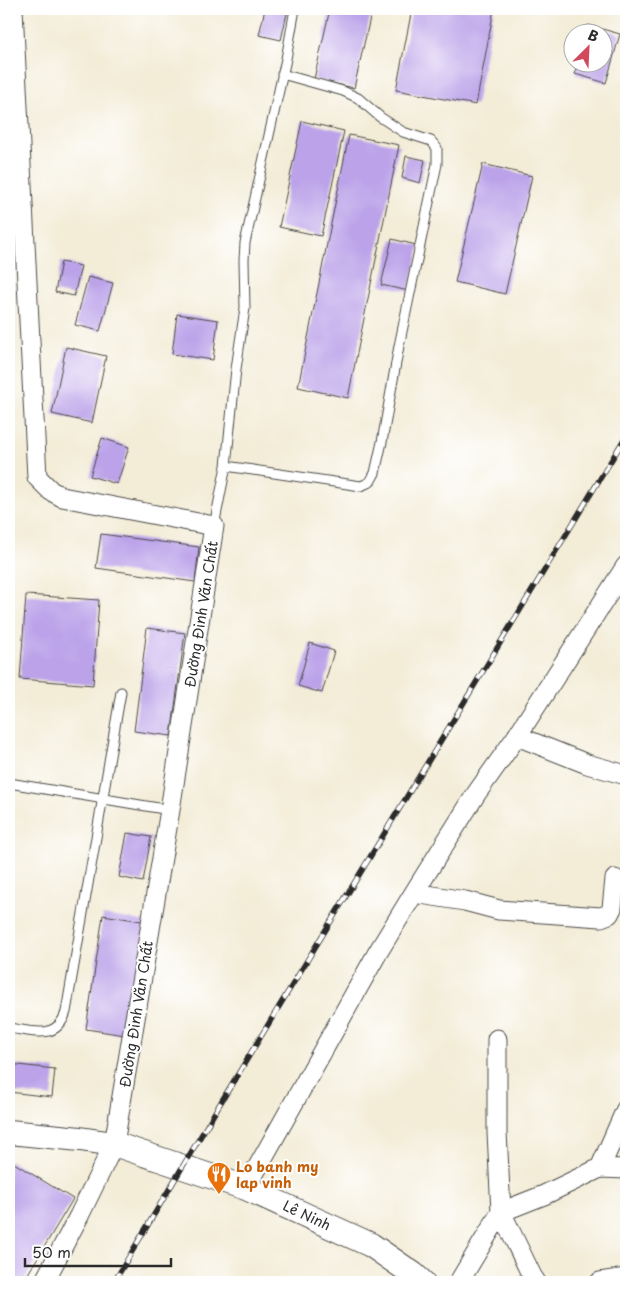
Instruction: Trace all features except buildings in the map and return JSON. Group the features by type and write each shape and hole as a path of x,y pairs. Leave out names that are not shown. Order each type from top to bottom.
{"street":[{"name":"Đường Đinh Văn Chất","path":"13,9 37,477 51,491 62,497 214,526 170,810 114,1144 44,1282"},
{"path":"246,1188 373,961 414,893 476,794 517,736 626,566"},
{"path":"517,736 587,764 626,775"},
{"path":"414,893 465,901 499,910 601,917 611,912 615,879"},
{"path":"497,1039 497,1132 500,1212 536,1282"},
{"path":"600,1168 626,1110"},
{"name":"Lê Ninh","path":"9,1132 114,1144 246,1188 371,1245 422,1282"},
{"path":"459,1282 500,1212 544,1195 600,1168 626,1169"},
{"path":"600,1282 626,1278"}],"lane":[{"path":"214,526 226,466 236,369 245,308 245,243 295,9"},
{"path":"226,466 361,486 370,482 375,473 382,442 399,346 437,164 437,148 431,141 403,132 380,118 358,98 343,91 282,74"},
{"path":"9,1028 43,1032 56,1028 64,1019 104,799 121,692"},
{"path":"9,783 170,810"}],"railway":[{"path":"114,1282 218,1107 626,436"}],"place":[{"name":"Lo banh my lap vinh","path":"219,1195"}]}
